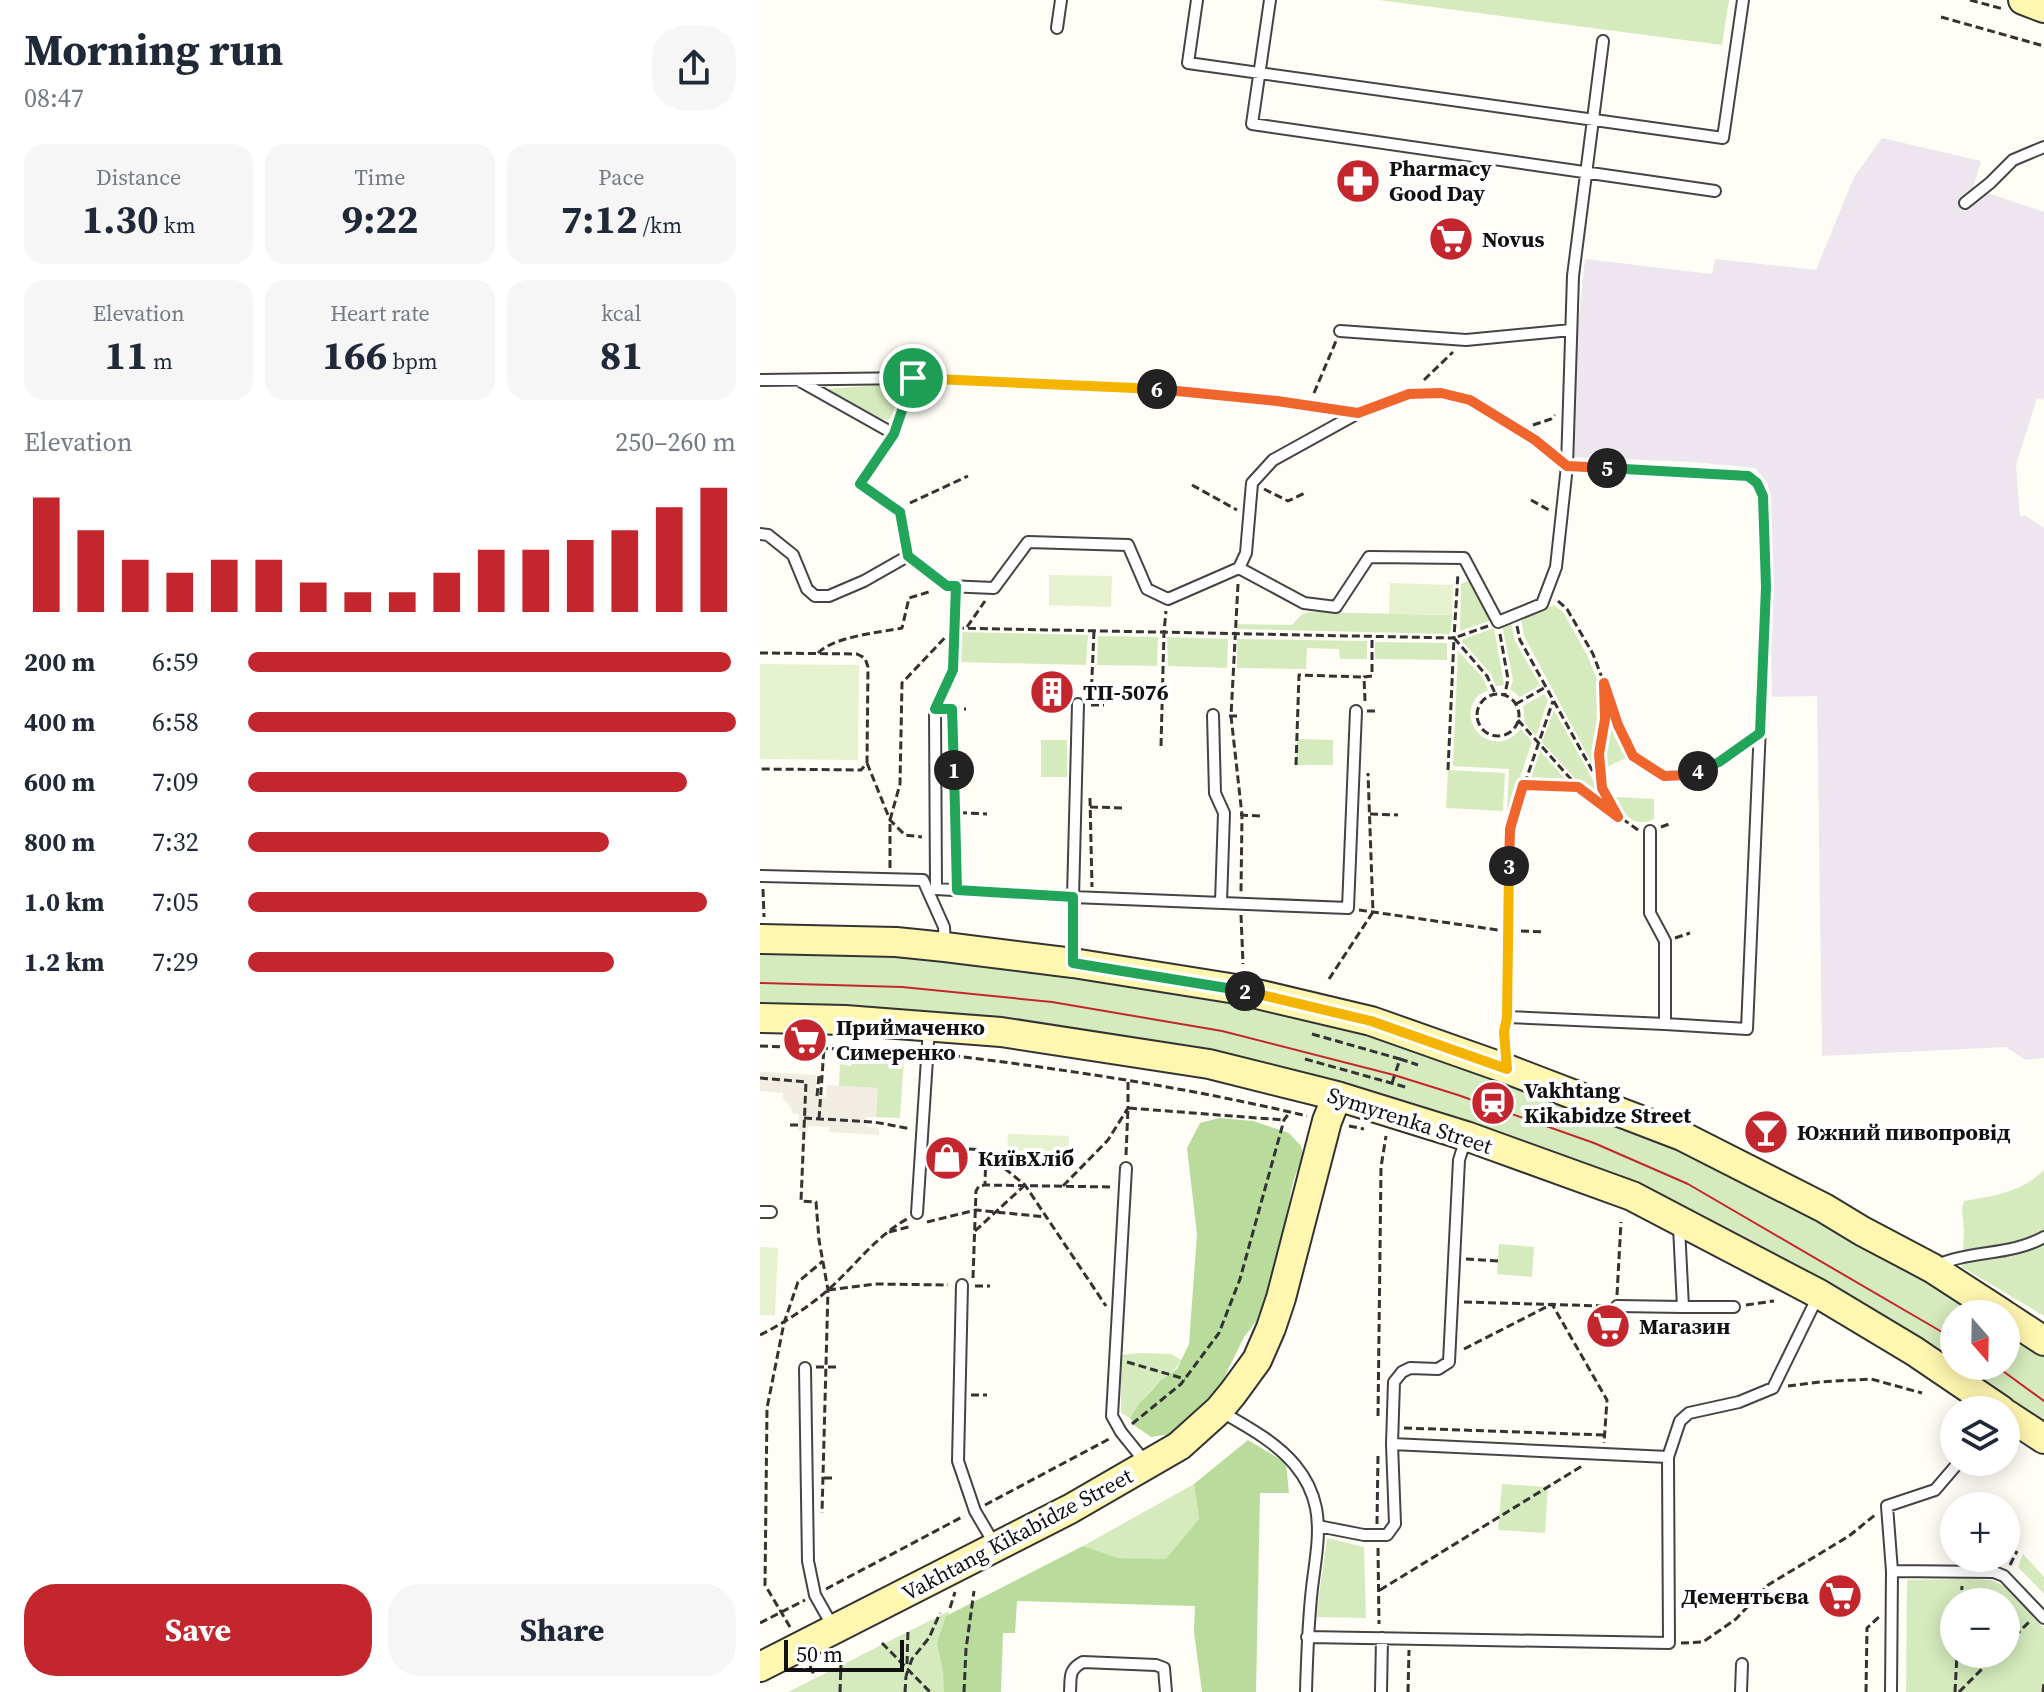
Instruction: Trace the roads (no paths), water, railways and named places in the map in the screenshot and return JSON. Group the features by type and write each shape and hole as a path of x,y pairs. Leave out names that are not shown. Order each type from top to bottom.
{"street":[{"path":"762,928 1073,963 1236,989 1371,1021 1682,1136 1824,1208 1932,1268 1981,1300"},
{"name":"Symyrenka Street","path":"760,1018 845,1020 928,1039 1001,1032 1209,1064 1337,1096 1466,1136 1632,1196 1819,1294 1914,1351 1977,1396"},
{"name":"Vakhtang Kikabidze Street","path":"760,1667 1070,1509 1179,1446 1219,1410 1257,1360 1271,1328 1327,1121 1337,1096"},
{"path":"2020,1325 2044,1341"},
{"name":"Symyrenka Street","path":"2020,1425 2044,1439"}],"lane":[{"path":"1057,28 1061,0"},
{"path":"1197,0 1188,63 1723,138 1743,0"},
{"path":"1270,0 1252,124 1715,191"},
{"path":"1239,568 1304,603 1336,607 1369,557 1458,557 1464,558 1498,622 1542,604 1556,567 1562,517 1567,466 1573,276 1603,41"},
{"path":"1965,203 2013,160 2044,147"},
{"path":"1340,331 1466,340 1571,330"},
{"path":"913,378 894,434 860,484 900,512 908,556 951,586 994,588 1028,542 1128,545 1147,589 1168,599 1239,568 1246,553 1252,483 1273,460 1358,413 1409,394 1441,393 1470,400 1535,440 1567,466 1748,476 1757,483 1763,496 1766,587 1747,1029 1507,1017"},
{"path":"760,380 913,378 1172,390 1358,413"},
{"path":"797,379 894,434"},
{"path":"760,534 768,535 793,555 807,589 815,596 829,596 853,586 908,556"},
{"path":"1073,963 1078,704"},
{"path":"935,709 936,889 1348,908 1360,711"},
{"path":"1213,715 1215,793 1224,813 1221,902"},
{"path":"1507,1069 1504,1032 1507,1017 1510,829"},
{"path":"1650,831 1650,913 1665,941 1665,1024"},
{"path":"762,876 923,880 944,927 945,947"},
{"path":"917,1213 928,1039"},
{"path":"1318,1526 1377,1536 1387,1535 1395,1524 1392,1444 1394,1382 1410,1368 1438,1369 1449,1362 1459,1160 1466,1136"},
{"path":"1126,1168 1112,1416 1147,1465"},
{"path":"1679,1221 1683,1307"},
{"path":"1932,1268 1947,1261 2033,1243 2044,1237"},
{"path":"967,1285 958,1461 975,1511 996,1547"},
{"path":"1307,1637 1669,1643 1668,1457 1680,1421 1689,1413 1739,1402 1773,1388 1819,1294"},
{"path":"1617,1306 1734,1307"},
{"path":"805,1368 808,1561 815,1595 834,1629"},
{"path":"1219,1410 1285,1453 1297,1467 1313,1497 1318,1526 1307,1637 1306,1692"},
{"path":"1392,1444 1668,1457"},
{"path":"1891,1692 1893,1602 1887,1506 1935,1490 1947,1476"},
{"path":"1892,1571 1994,1572 2004,1576 2041,1615"},
{"path":"1381,1638 1381,1692"},
{"path":"1070,1692 1074,1667 1083,1662 1156,1665 1164,1668 1166,1692"},
{"path":"1741,1692 1742,1664"}],"tram line":[{"path":"760,983 902,987 1052,1002 1222,1031 1394,1075 1594,1143 1688,1184 1940,1331"},
{"path":"2015,1380 2044,1401"}],"place":[{"name":"Pharmacy Good Day","path":"1358,181"},
{"name":"Novus","path":"1451,239"},
{"name":"ТП-5076","path":"1052,692"},
{"name":"Приймаченко Симеренко","path":"805,1040"},
{"name":"Vakhtang Kikabidze Street","path":"1493,1103"},
{"name":"Южний пивопровід","path":"1766,1132"},
{"name":"КиївХліб","path":"947,1158"},
{"name":"Магазин","path":"1608,1326"},
{"name":"Дементьєва","path":"1840,1596"}]}
